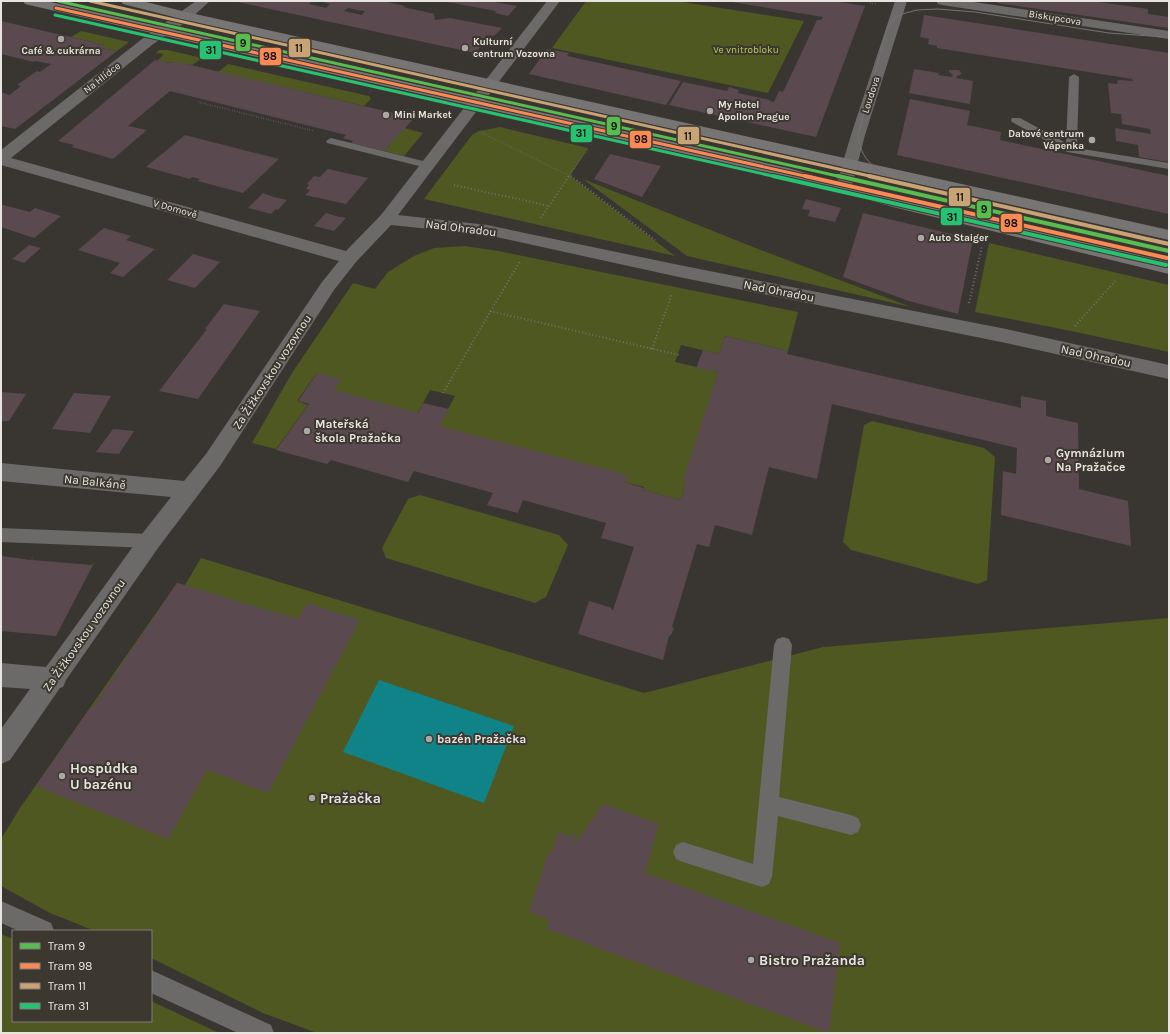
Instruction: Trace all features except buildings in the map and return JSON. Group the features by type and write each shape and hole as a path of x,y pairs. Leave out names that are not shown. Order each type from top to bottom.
{"main road":[{"path":"29,1 164,31 471,108 788,173 893,202 1169,268"},
{"path":"126,1 186,16 1169,235"}],"street":[{"name":"Na Hlídce","path":"1,159 204,1"},
{"name":"Za Žižkovskou vozovnou","path":"1,751 150,542 213,460 328,286 350,258 388,219 427,165 554,1"},
{"name":"Loudova","path":"843,189 900,1"},
{"name":"Biskupcova","path":"942,1 1169,35"},
{"name":"V Domově","path":"1,159 350,258"},
{"name":"Nad Ohradou","path":"388,219 487,230 679,271 1006,336 1169,372"},
{"name":"Na Balkáně","path":"1,472 189,490"},
{"path":"1,675 54,678"}],"lane":[{"path":"1071,150 1074,78"},
{"path":"1016,120 1071,150 1169,166"},
{"path":"331,141 427,165"},
{"path":"1,535 150,542"},
{"path":"683,852 762,877 783,645"},
{"path":"769,804 851,825"},
{"path":"1,912 41,930"},
{"path":"152,981 264,1033"}],"path":[{"path":"198,102 323,133 331,141"},
{"path":"471,108 479,131 570,176 657,242"},
{"path":"541,218 588,148"},
{"path":"454,185 549,206"},
{"path":"969,304 986,224"},
{"path":"443,393 523,256"},
{"path":"1071,330 1116,279"},
{"path":"652,349 674,287"},
{"path":"490,311 679,355"}],"green space":[{"name":"Ve vnitrobloku","path":"586,1 676,1 804,21 768,93 552,48"},
{"path":"81,31 129,42 117,51 101,48 105,45 71,37"},
{"path":"159,50 168,50 202,58 192,65 157,61 164,54 156,53"},
{"path":"228,64 369,96 371,99 364,106 218,72"},
{"path":"500,127 588,148 570,176 675,256 424,199 472,135 479,131"},
{"path":"404,128 423,133 404,156 384,151"},
{"path":"583,179 753,247 911,307 687,256"},
{"path":"989,243 1169,285 1169,352 975,312"},
{"path":"465,246 498,251 798,312 788,351 725,336 719,354 681,345 675,362 718,372 681,500 643,490 644,487 625,482 627,476 438,427 455,396 430,390 417,414 333,391 316,374 297,401 308,405 276,449 252,443 292,373 353,283 375,289 388,272 414,256 434,248"},
{"path":"872,421 984,448 995,457 987,580 978,584 851,550 843,542 864,425"},
{"path":"420,495 559,535 568,545 546,597 535,603 386,558 382,548 408,499"},
{"path":"201,558 644,693 823,647 1169,618 1169,1033 317,1033 263,1013 152,958 152,930 92,930 50,913 1,886 1,839 20,808 177,583 185,585"},
{"path":"1,934 12,939 12,1022 152,1022 152,1001 219,1033 1,1033"}],"water":[{"name":"bazén Pražačka","path":"379,680 514,726 484,803 343,752"}],"tram line":[{"name":"9","path":"58,1 1169,251"},
{"name":"11","path":"90,1 1169,244"},
{"name":"98","path":"56,8 1167,258"},
{"path":"911,185 883,173 869,162 860,146 858,135 887,28 893,19 902,14 917,10 938,9 975,12 1109,33 1164,37"},
{"name":"31","path":"55,15 1166,265"}],"place":[{"name":"Café & cukrárna","path":"61,39"},
{"name":"Kulturní centrum Vozovna","path":"465,48"},
{"name":"My Hotel Apollon Prague","path":"710,111"},
{"name":"Mini Market","path":"386,115"},
{"name":"Datové centrum Vápenka","path":"1092,140"},
{"name":"Auto Staiger","path":"921,238"},
{"name":"Mateřská škola Pražačka","path":"307,431"},
{"name":"Gymnázium Na Pražačce","path":"1048,460"},
{"name":"bazén Pražačka","path":"429,739"},
{"name":"Hospůdka U bazénu","path":"62,776"},
{"name":"Pražačka","path":"312,798"},
{"name":"Bistro Pražanda","path":"751,960"}]}
